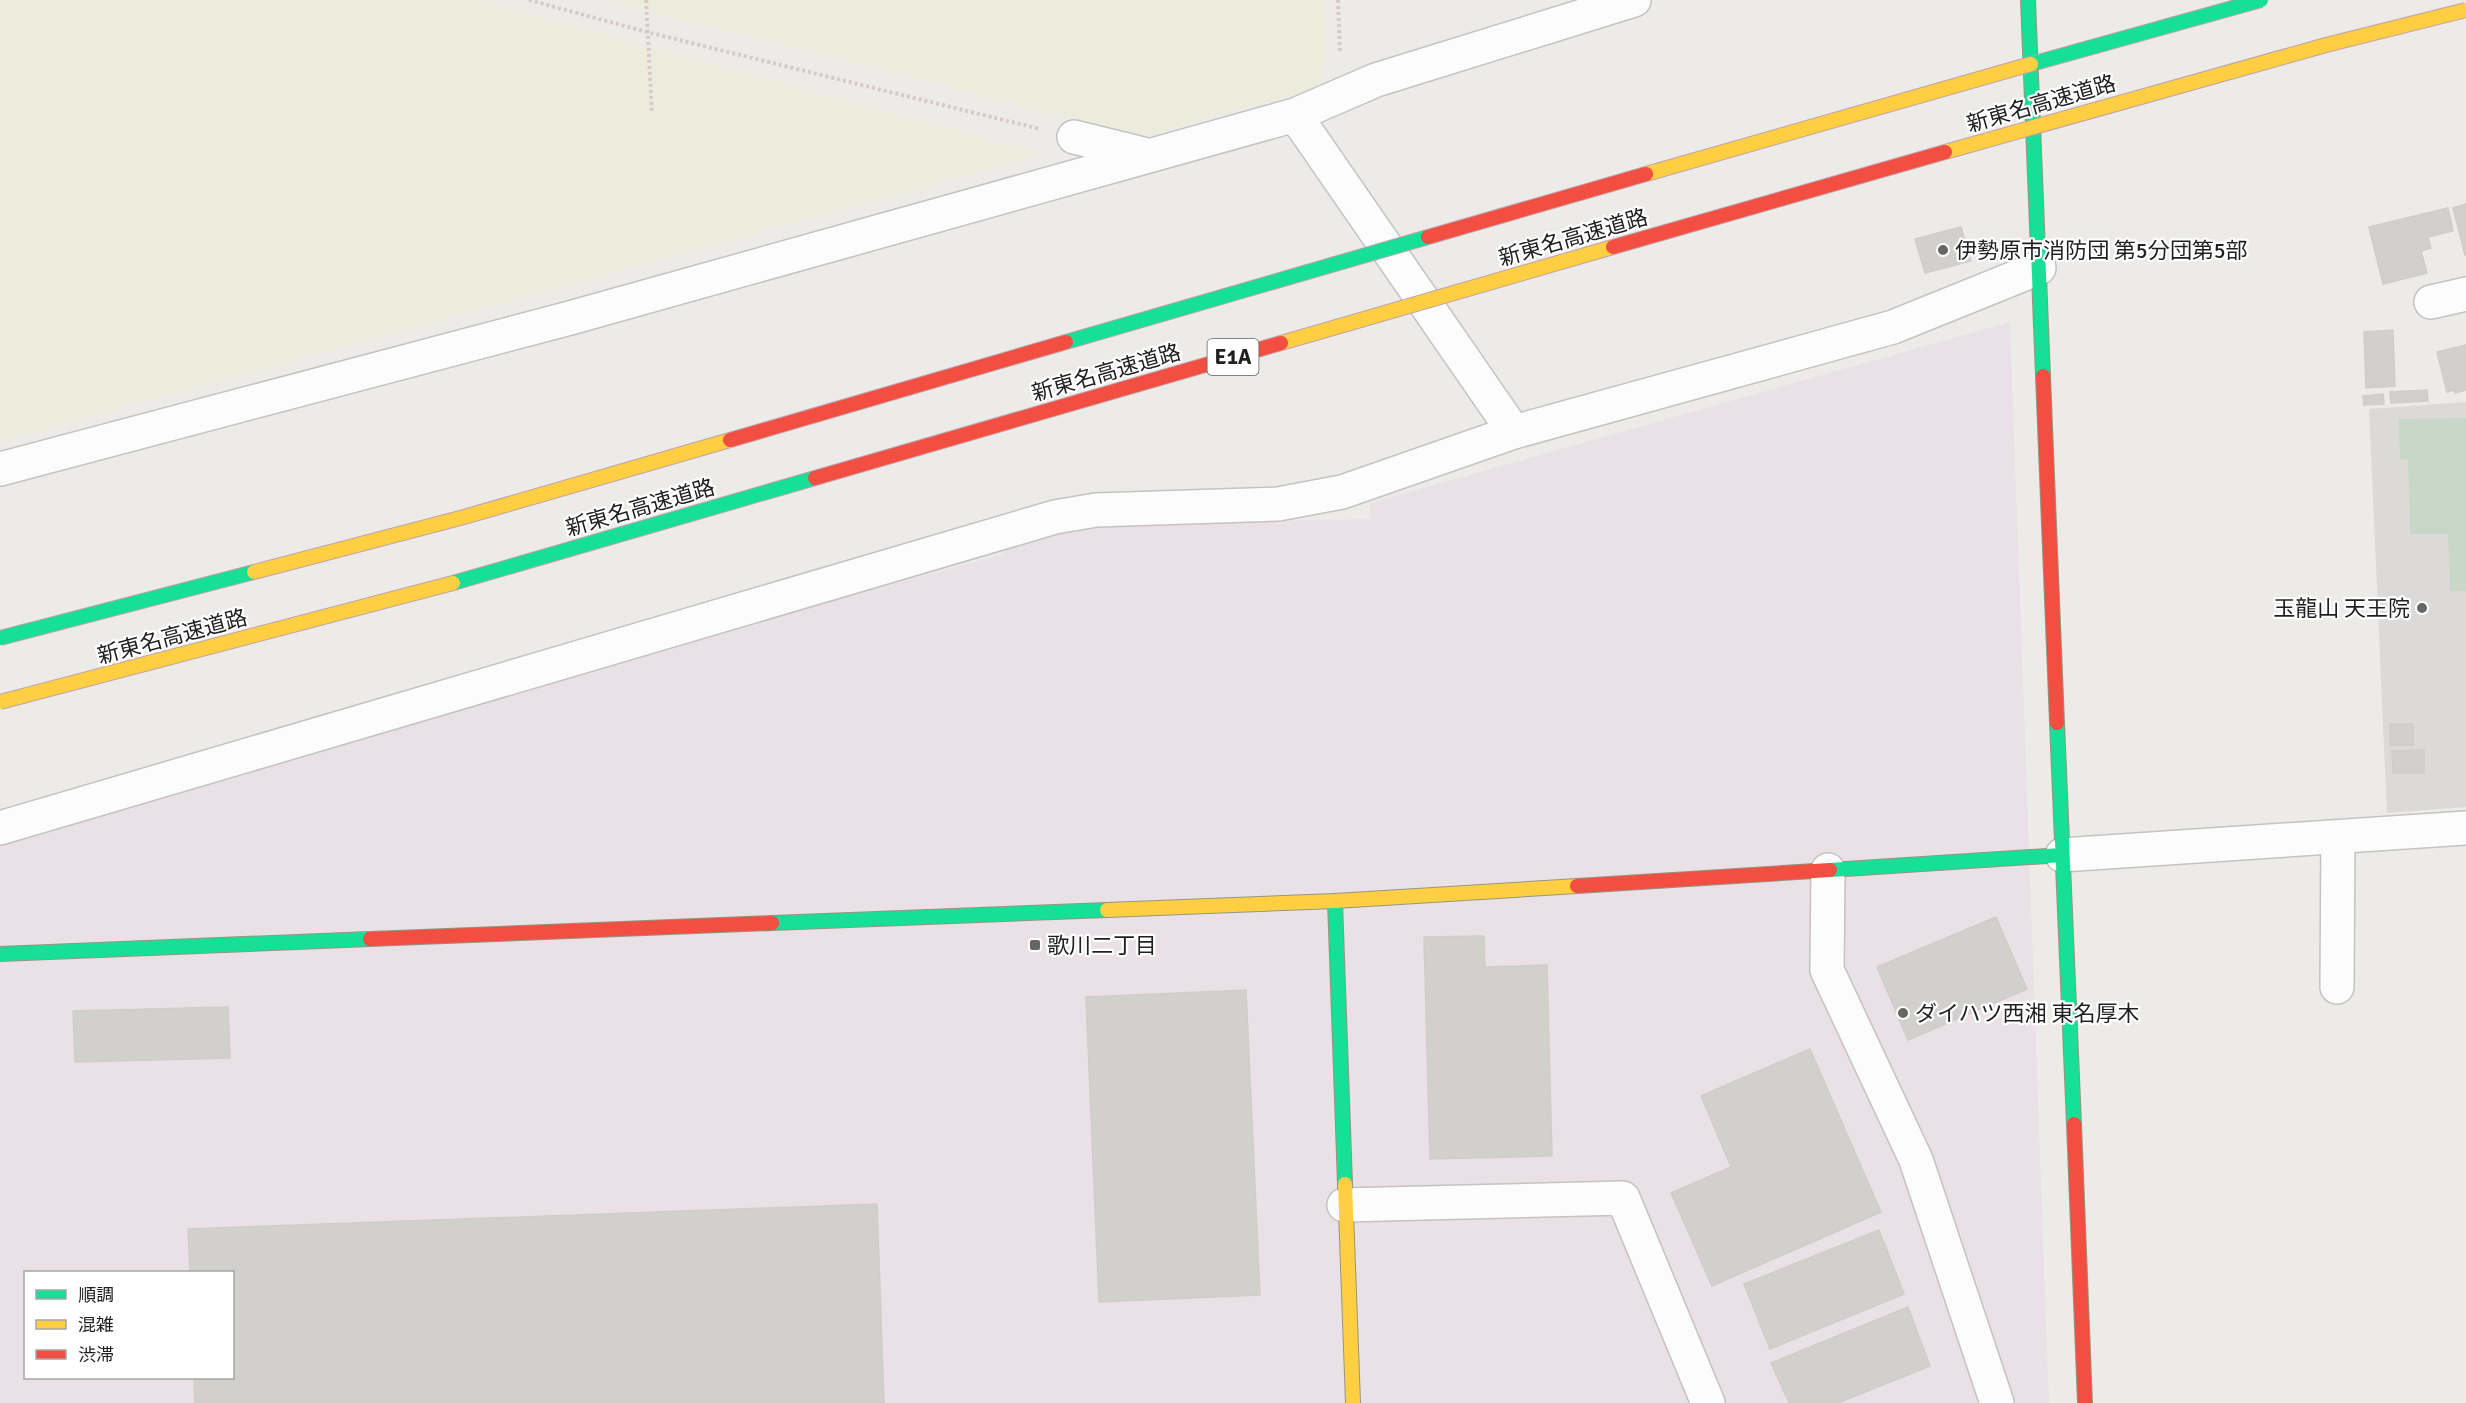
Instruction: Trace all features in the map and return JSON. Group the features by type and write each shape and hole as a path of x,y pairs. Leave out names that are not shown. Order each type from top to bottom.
{"main road":[{"path":"2028,0 2085,1403"},
{"name":"新東名高速道路","path":"0,638 464,517 1896,102 2261,0"},
{"name":"新東名高速道路","path":"0,702 445,585 1936,154 2326,45 2466,10"},
{"path":"0,954 1335,901 2062,855"},
{"path":"1335,901 1344,1205 1353,1403"}],"street":[{"path":"0,469 570,318 1295,115 1376,80 1634,0"},
{"path":"1295,115 1514,432"},
{"path":"1074,137 1148,155"},
{"path":"0,828 1055,517 1096,510 1289,502 1342,492 1514,432 1893,327 2039,268"},
{"path":"2062,855 2466,828"},
{"path":"2337,987 2338,837"},
{"path":"1828,870 1827,970 1916,1160 1996,1403"},
{"path":"1344,1205 1623,1198 1708,1403"}],"path":[{"path":"529,0 647,32 1074,137"},
{"path":"646,0 652,112"},
{"path":"1338,0 1341,94"}],"shaded area":[{"path":"2010,322 2049,1403 0,1403 0,831 1003,554 1005,526 1370,519 1370,503"},
{"name":"玉龍山 天王院","path":"2466,402 2466,807 2387,813 2369,409"}],"green space":[{"path":"0,0 476,0 1043,154 0,441"},
{"path":"605,0 1324,0 1327,53 1323,72 1315,89 1142,136"},
{"path":"2466,418 2466,591 2450,591 2448,534 2410,534 2408,460 2400,459 2399,419"}],"building":[{"path":"2466,204 2466,255 2465,255 2453,208"},
{"path":"2448,208 2453,231 2428,237 2431,248 2421,251 2427,273 2383,284 2369,227"},
{"name":"伊勢原市消防団 第5分団第5部","path":"1961,227 1971,261 1925,273 1915,239"},
{"path":"2393,330 2395,386 2366,388 2364,332"},
{"path":"2466,345 2466,390 2455,393 2454,390 2447,392 2437,352"},
{"path":"2427,390 2428,401 2391,403 2390,392"},
{"path":"2383,394 2384,404 2364,405 2363,396"},
{"path":"2390,724 2413,724 2413,745 2390,745"},
{"path":"2424,750 2424,773 2393,773 2392,751"},
{"path":"1996,917 2027,989 1908,1040 1877,967"},
{"path":"1484,936 1485,967 1547,965 1552,1156 1430,1159 1424,937"},
{"path":"1246,990 1260,1295 1099,1302 1086,997"},
{"path":"228,1007 230,1058 75,1062 73,1011"},
{"path":"1810,1049 1881,1212 1712,1286 1671,1193 1731,1167 1701,1096"},
{"path":"877,1204 884,1403 195,1403 194,1379 234,1379 234,1271 190,1271 188,1229"},
{"path":"1879,1230 1904,1294 1770,1349 1744,1284"},
{"path":"1908,1307 1930,1366 1838,1403 1789,1403 1771,1363"}],"traffic: fast":[{"path":"2028,0 2043,376"},
{"path":"2031,64 2261,0"},
{"path":"1066,342 1428,237"},
{"path":"453,583 815,478"},
{"path":"0,638 254,572"},
{"path":"2057,723 2074,1124"},
{"path":"1830,870 2062,855"},
{"path":"1335,901 1345,1184"},
{"path":"772,923 1107,910"},
{"path":"0,954 370,939"}],"traffic: slow":[{"path":"1945,152 2326,45 2466,10"},
{"path":"1646,174 2031,64"},
{"path":"1281,343 1613,247"},
{"path":"254,572 464,517 730,440"},
{"path":"0,702 453,583"},
{"path":"1107,910 1335,901 1577,886"},
{"path":"1345,1184 1353,1403"}],"traffic: jam":[{"path":"1613,247 1945,152"},
{"path":"1428,237 1646,174"},
{"path":"730,440 1066,342"},
{"path":"815,478 1281,343"},
{"path":"2043,376 2057,723"},
{"path":"1577,886 1830,870"},
{"path":"370,939 772,923"},
{"path":"2074,1124 2085,1403"}],"place":[{"name":"伊勢原市消防団 第5分団第5部","path":"1943,250"},
{"name":"玉龍山 天王院","path":"2422,608"},
{"name":"歌川二丁目","path":"1035,945"},
{"name":"ダイハツ西湘 東名厚木","path":"1903,1013"}]}
